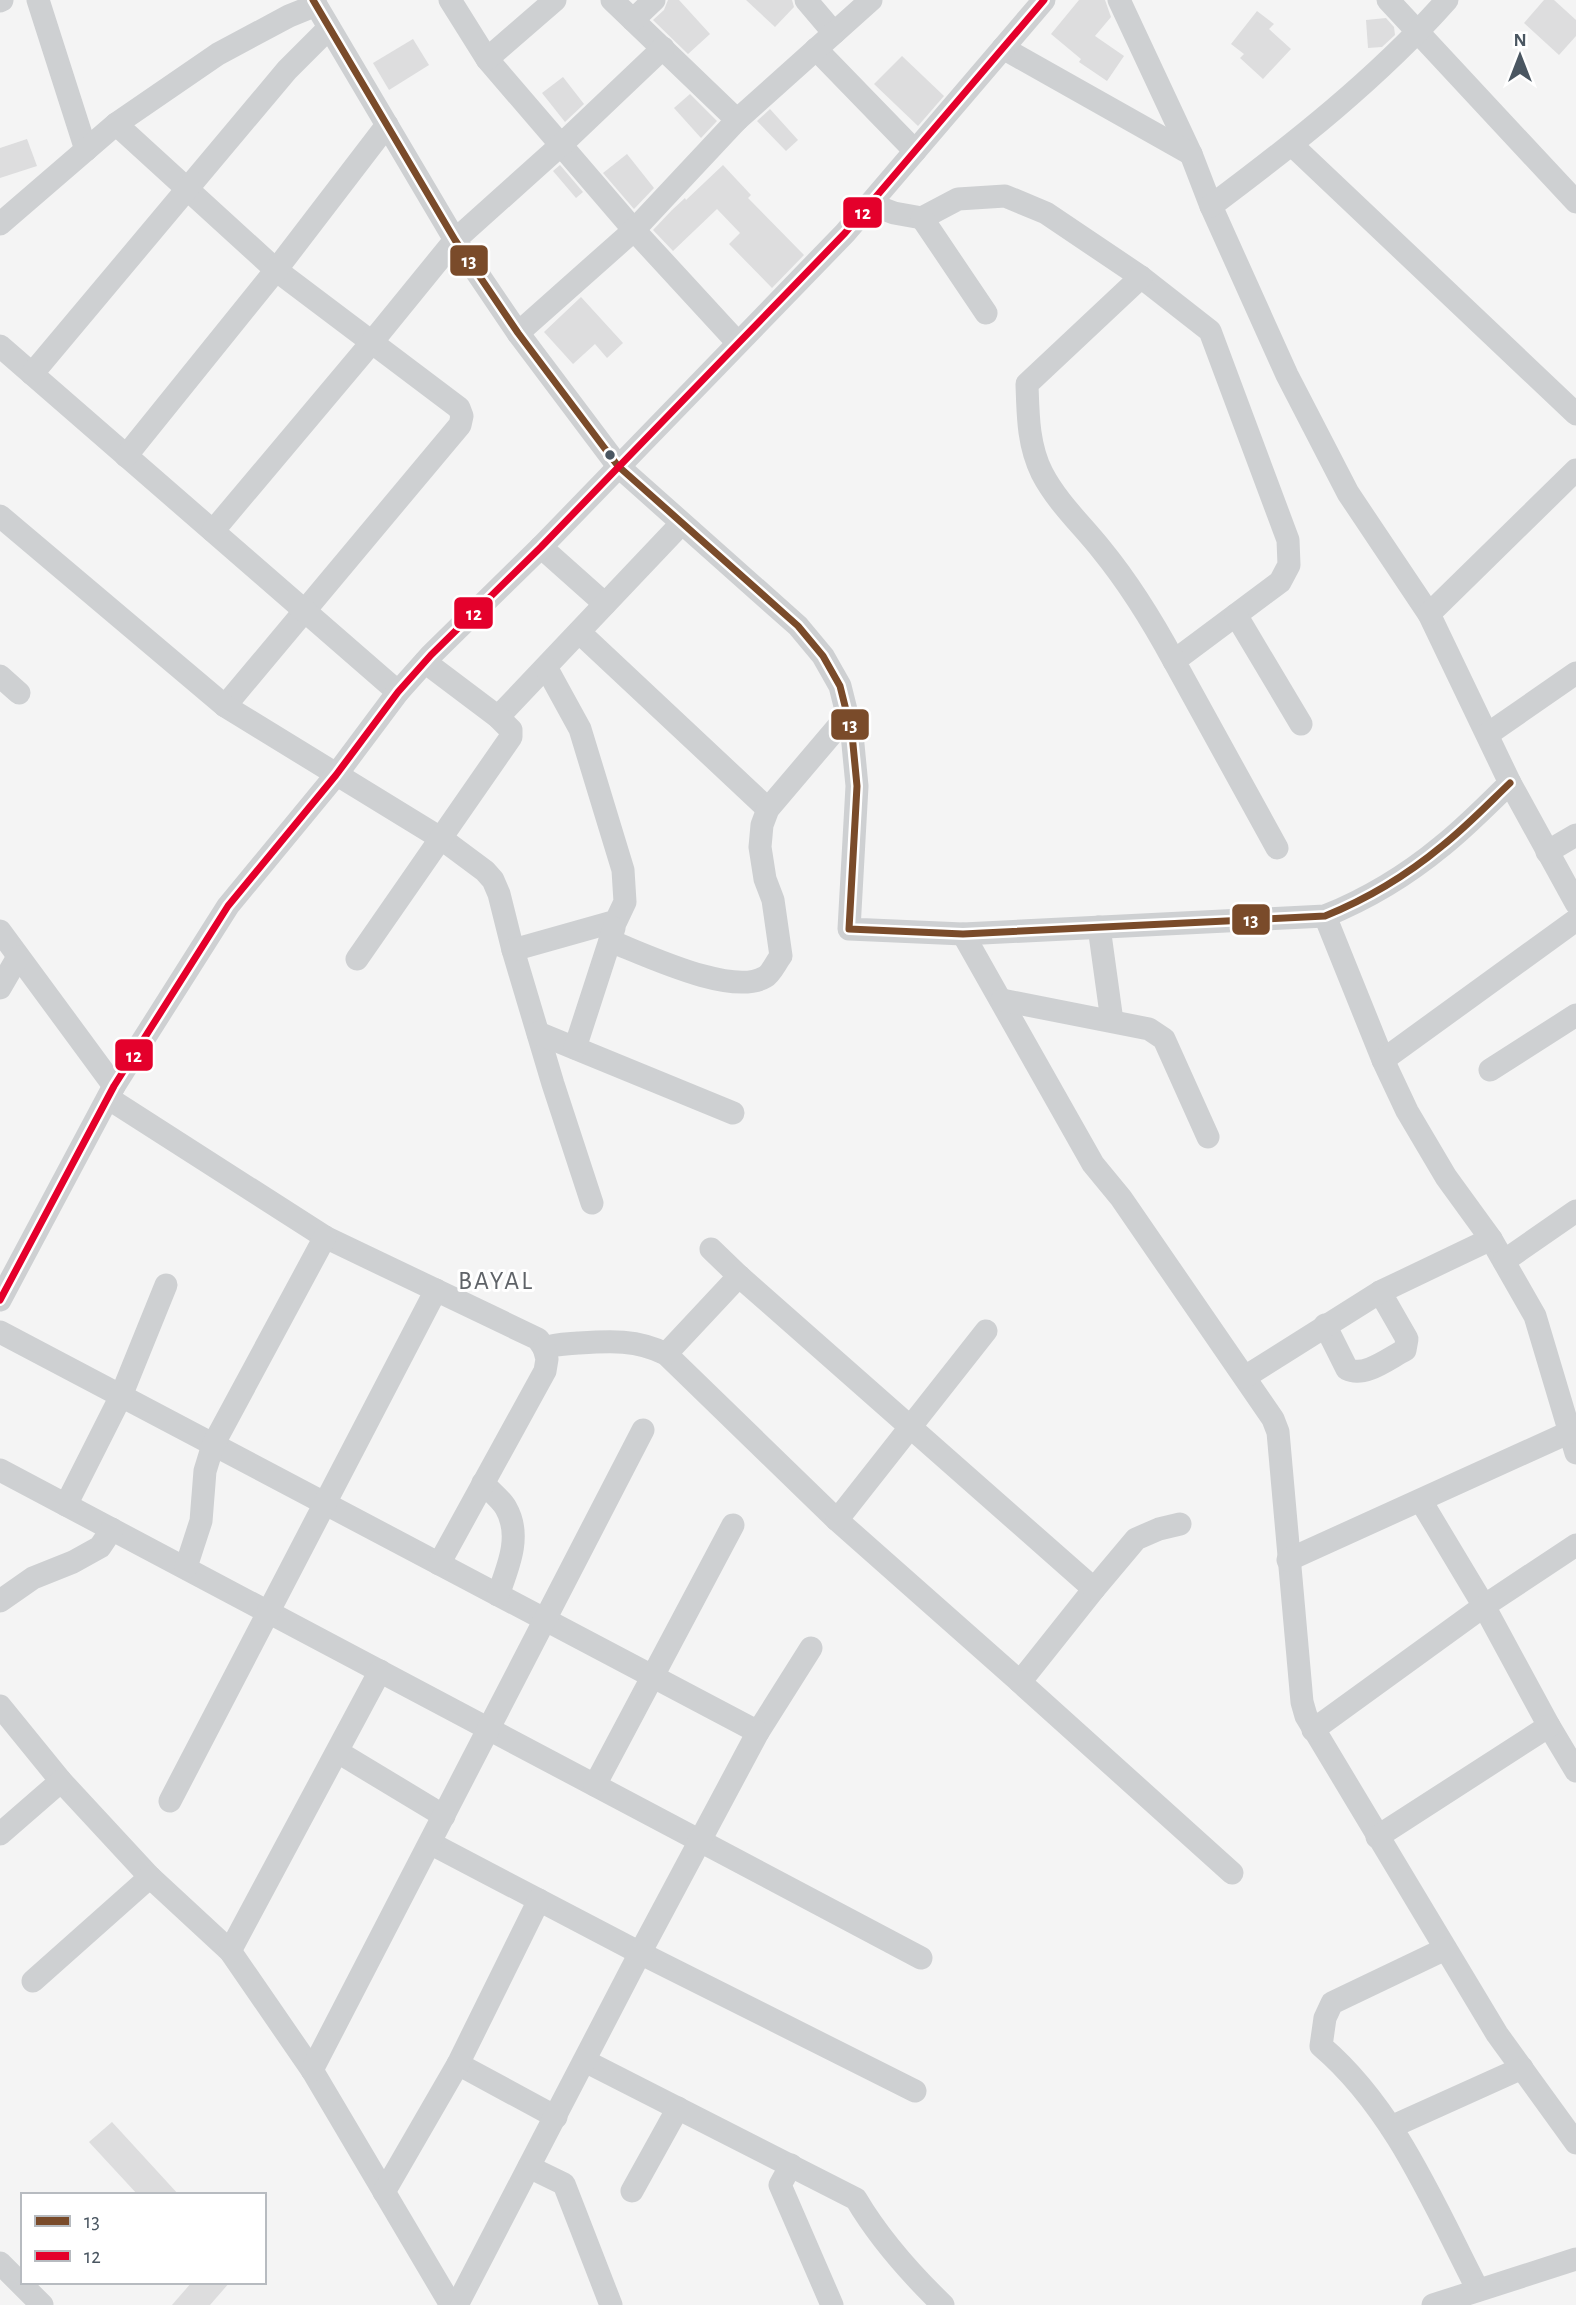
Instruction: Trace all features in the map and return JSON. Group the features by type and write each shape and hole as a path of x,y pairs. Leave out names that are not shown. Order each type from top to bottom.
{"street":[{"path":"38,0 86,150"},
{"path":"450,0 487,59 634,230 738,343"},
{"path":"487,59 555,0"},
{"path":"612,0 737,120"},
{"path":"633,20 653,0"},
{"path":"806,0 834,33"},
{"path":"518,333 634,230 737,120 871,0"},
{"path":"0,1300 6,1274 111,1092 228,906 336,775 398,692 845,233 1044,0"},
{"path":"1119,0 1191,154 1211,206 1287,375 1348,493 1429,614 1510,783 1576,903"},
{"path":"1388,0 1576,202"},
{"path":"1211,206 1292,145 1418,32 1447,0"},
{"path":"0,224 116,124 218,54 315,2 456,240 518,333 618,466 798,626 823,656 840,686 852,734 857,786 849,929 964,934 1325,916 1357,903 1384,887 1442,846 1510,783"},
{"path":"32,374 287,70 330,28"},
{"path":"213,531 456,240 663,48"},
{"path":"1003,48 1191,154"},
{"path":"816,49 915,151"},
{"path":"116,124 276,270 459,408 462,416 460,425 225,706"},
{"path":"127,456 276,270 387,125"},
{"path":"1292,145 1576,414"},
{"path":"870,204 894,213 922,218 958,199 1005,195 1046,212 1141,277 1210,331 1288,540 1289,565 1280,582 1174,661"},
{"path":"922,218 986,313"},
{"path":"1141,277 1027,384 1029,434 1042,472 1066,510 1102,551 1161,637 1277,848"},
{"path":"0,346 398,692"},
{"path":"1429,614 1576,470"},
{"path":"0,516 225,706 442,839 493,880 592,1203"},
{"path":"498,717 681,524"},
{"path":"541,547 605,604"},
{"path":"1236,615 1301,724"},
{"path":"579,632 768,809"},
{"path":"357,959 511,737 510,730 498,717 425,662"},
{"path":"546,667 580,729 623,870 625,902 575,1048"},
{"path":"1488,734 1576,673"},
{"path":"0,676 19,693"},
{"path":"513,950 613,931 712,979 743,984 766,977 781,956 773,900 765,879 760,847 762,825 768,809 847,716"},
{"path":"1547,852 1576,835"},
{"path":"1288,1560 1421,1501 1573,1442 1535,1316 1491,1239 1423,1142 1383,1060 1325,916"},
{"path":"1383,1060 1576,920"},
{"path":"1099,927 1112,1021"},
{"path":"0,930 111,1092 326,1237 538,1339 547,1359 545,1371 439,1564"},
{"path":"964,934 1093,1164 1121,1198 1268,1410 1278,1432 1288,1560 1302,1702 1306,1716 1497,2034 1576,2143"},
{"path":"0,988 18,957"},
{"path":"1002,1000 1149,1029 1164,1040 1208,1137"},
{"path":"1490,1070 1576,1015"},
{"path":"538,1033 733,1113"},
{"path":"1504,1261 1576,1211"},
{"path":"186,1567 201,1521 201,1495 213,1445 326,1237"},
{"path":"1245,1377 1380,1292 1491,1239"},
{"path":"711,1249 1094,1589"},
{"path":"666,1354 739,1276"},
{"path":"66,1505 121,1396 166,1284"},
{"path":"170,1801 436,1290"},
{"path":"1325,1325 1347,1369 1353,1372 1362,1372 1405,1350 1407,1339 1380,1292"},
{"path":"838,1520 986,1331"},
{"path":"0,1332 758,1732"},
{"path":"544,1348 601,1341 628,1342 651,1346 666,1354 838,1520 1232,1873"},
{"path":"312,2070 643,1430"},
{"path":"0,1470 921,1958"},
{"path":"483,1483 505,1506 514,1527 510,1560 498,1595"},
{"path":"1421,1501 1484,1606 1576,1771"},
{"path":"1020,1682 1136,1539 1180,1524"},
{"path":"595,1785 733,1525"},
{"path":"0,1601 33,1578 74,1562 100,1547 112,1529"},
{"path":"1313,1730 1484,1606 1576,1545"},
{"path":"457,2305 758,1732 811,1648"},
{"path":"230,1951 380,1671"},
{"path":"0,1706 61,1781 150,1877 230,1951 312,2070 451,2305"},
{"path":"1377,1837 1549,1726"},
{"path":"338,1752 444,1816"},
{"path":"0,1834 61,1781"},
{"path":"430,1843 640,1953 915,2091"},
{"path":"33,1981 150,1877"},
{"path":"384,2192 457,2064 539,1900"},
{"path":"1446,1949 1332,2003 1325,2018 1321,2046 1346,2067 1391,2127 1478,2290"},
{"path":"585,2061 856,2199 897,2257 943,2305"},
{"path":"457,2064 556,2117"},
{"path":"1391,2127 1522,2068"},
{"path":"632,2191 678,2108"},
{"path":"790,2165 780,2185 832,2305"},
{"path":"529,2167 564,2184 611,2305"},
{"path":"1433,2305 1576,2259"},
{"path":"0,2263 36,2303"}],"building":[{"path":"668,0 679,0 710,34 688,54 653,20 664,10"},
{"path":"746,0 792,0 794,7 775,27"},
{"path":"1079,0 1105,0 1111,17 1095,36 1124,56 1107,81 1079,62 1081,59 1051,34"},
{"path":"1544,0 1554,0 1576,20 1576,36 1559,55 1524,23"},
{"path":"1257,11 1274,24 1269,29 1291,49 1263,79 1240,58 1244,54 1231,44"},
{"path":"1386,18 1394,27 1395,35 1382,47 1368,48 1366,20"},
{"path":"413,39 429,65 389,90 373,63"},
{"path":"902,56 944,96 918,126 874,84"},
{"path":"563,77 584,104 565,122 542,93"},
{"path":"690,94 717,121 701,138 674,108"},
{"path":"770,109 798,140 786,151 757,121"},
{"path":"27,139 37,166 0,178 0,148"},
{"path":"627,154 654,188 634,209 603,173"},
{"path":"560,165 583,192 576,198 553,171"},
{"path":"723,165 751,195 748,198 804,255 772,288 729,244 740,233 717,209 673,251 653,230"},
{"path":"581,297 623,343 607,358 595,344 573,364 544,332"},
{"path":"112,2122 177,2193 136,2193 89,2142"},
{"path":"190,2284 228,2284 210,2305 172,2305"}],"transit line":[{"name":"13","path":"313,0 455,240 518,333 618,466 798,626 823,656 840,686 852,734 857,786 849,929 963,934 1325,916 1386,886 1415,867 1460,831 1510,783"},
{"name":"12","path":"0,1300 114,1086 228,906 336,775 398,692 431,655 541,547 845,233 1044,0"}],"district":[{"name":"BAYAL","path":"496,1280"}]}
